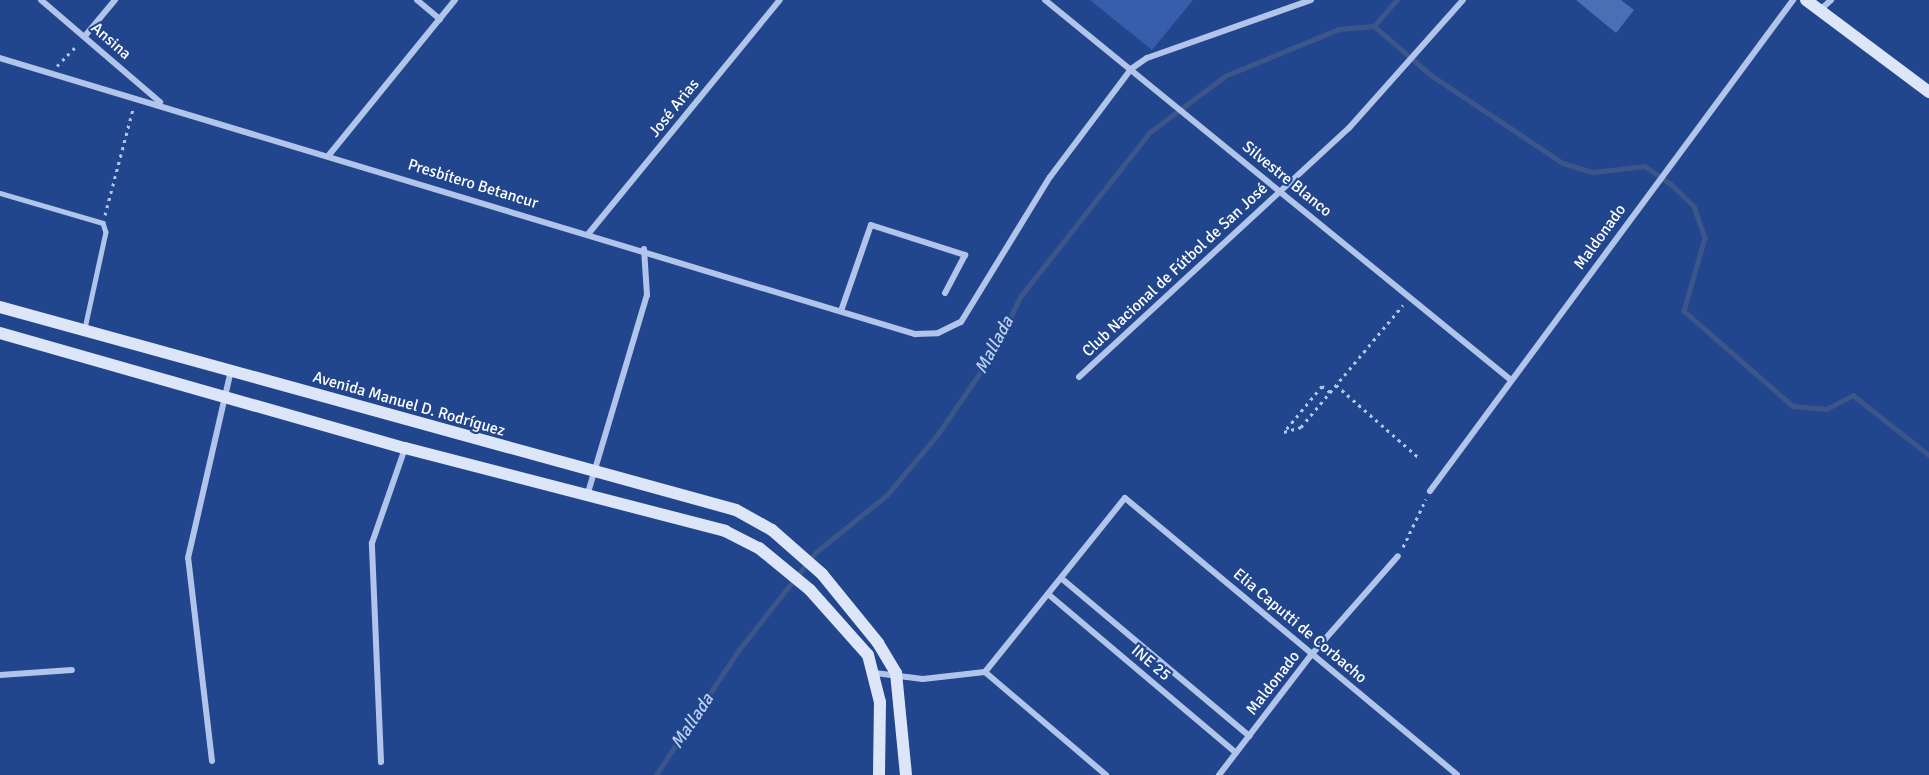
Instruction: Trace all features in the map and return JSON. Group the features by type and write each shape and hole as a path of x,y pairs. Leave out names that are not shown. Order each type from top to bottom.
{"street":[{"name":"Ansina","path":"41,0 163,104"},
{"path":"85,36 115,0"},
{"path":"417,0 440,18"},
{"path":"329,155 455,0"},
{"name":"José Arias","path":"589,233 780,0"},
{"name":"Silvestre Blanco","path":"1045,0 1511,380"},
{"path":"1131,69 1147,58 1311,0"},
{"name":"Club Nacional de Fútbol de San José","path":"1079,377 1349,128 1463,0"},
{"name":"Maldonado","path":"1430,492 1793,0"},
{"path":"1806,0 1929,92"},
{"path":"1820,10 1832,0"},
{"name":"Presbítero Betancur","path":"0,58 163,104 644,249 915,334 939,333 961,322 1050,177 1131,69"},
{"path":"841,311 871,225 965,255 945,293"},
{"path":"586,496 647,295 644,249"},
{"name":"Avenida Manuel D. Rodríguez","path":"0,308 736,510 799,553 822,574 896,673"},
{"path":"0,333 405,448 725,531 786,568 856,639 875,673 879,775"},
{"path":"212,761 188,558 223,397 231,371"},
{"path":"381,762 372,543 405,448"},
{"name":"Elia Caputti de Corbacho","path":"1061,578 1125,498 1457,775"},
{"name":"Maldonado","path":"1219,775 1312,654 1398,556"},
{"path":"875,673 896,673 923,679 985,672 1061,578"},
{"name":"INE 25","path":"1061,578 1249,736"},
{"name":"INE 25","path":"1048,594 1236,753"},
{"path":"0,675 72,670"},
{"path":"985,672 1106,775"},
{"path":"896,673 906,775"}],"lane":[{"path":"0,193 102,223 106,232 84,330"}],"path":[{"path":"52,72 85,36"},
{"path":"102,223 126,148 135,96"},
{"path":"1330,392 1322,386 1284,432 1301,427 1410,297"},
{"path":"1336,385 1418,457"},
{"path":"1398,556 1430,492"}],"shaded area":[{"path":"1090,0 1193,0 1152,50"}],"building":[{"path":"1576,0 1621,0 1634,10 1616,33"}],"waterway":[{"name":"Mallada","path":"656,775 738,651 816,552 887,495 938,434 992,355 1020,297 1150,132 1225,76 1339,29 1374,26 1397,0"},
{"path":"1374,26 1431,75 1563,163 1593,172 1645,166 1671,184 1694,206 1705,238 1684,311 1793,406 1826,409 1853,395 1929,455"}]}
